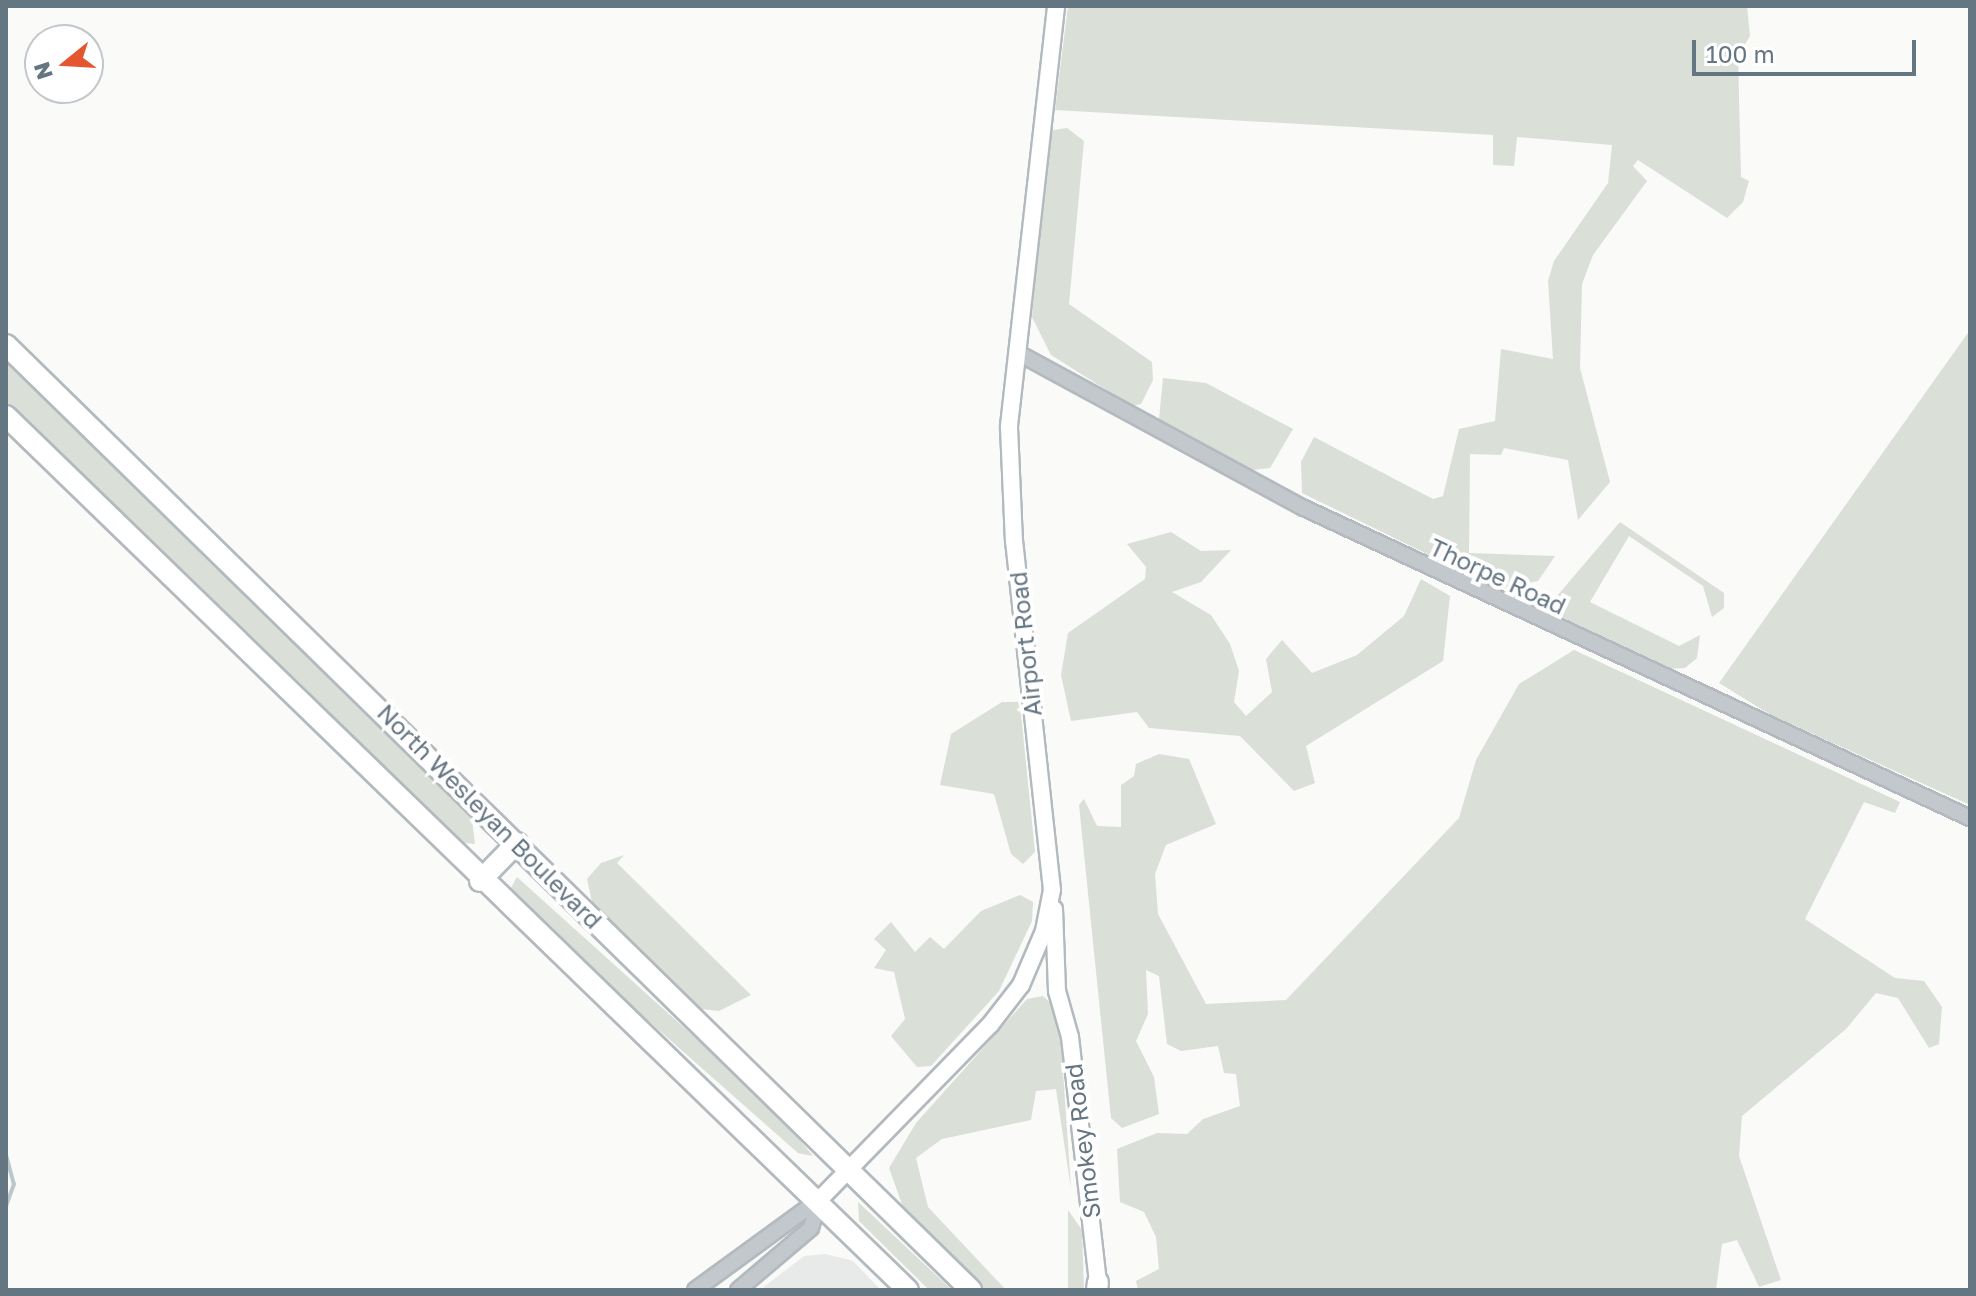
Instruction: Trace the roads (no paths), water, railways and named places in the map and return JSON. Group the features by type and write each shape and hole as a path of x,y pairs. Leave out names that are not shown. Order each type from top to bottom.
{"highway":[{"name":"North Wesleyan Boulevard","path":"6,345 971,1290"},
{"name":"North Wesleyan Boulevard","path":"6,416 480,881 820,1199 908,1290"},
{"path":"480,881 517,843"}],"main road":[{"name":"Airport Road","path":"820,1199 952,1068 1021,985 1052,890 1014,542 1009,426 1056,6"},
{"name":"Smokey Road","path":"1052,890 1058,964 1098,1287"}],"street":[{"name":"Thorpe Road","path":"1018,353 1304,508 1970,818"},
{"path":"695,1290 820,1199"},
{"path":"738,1290 811,1228 820,1199"}],"waterway":[{"path":"6,1155 14,1184 6,1206"}]}
